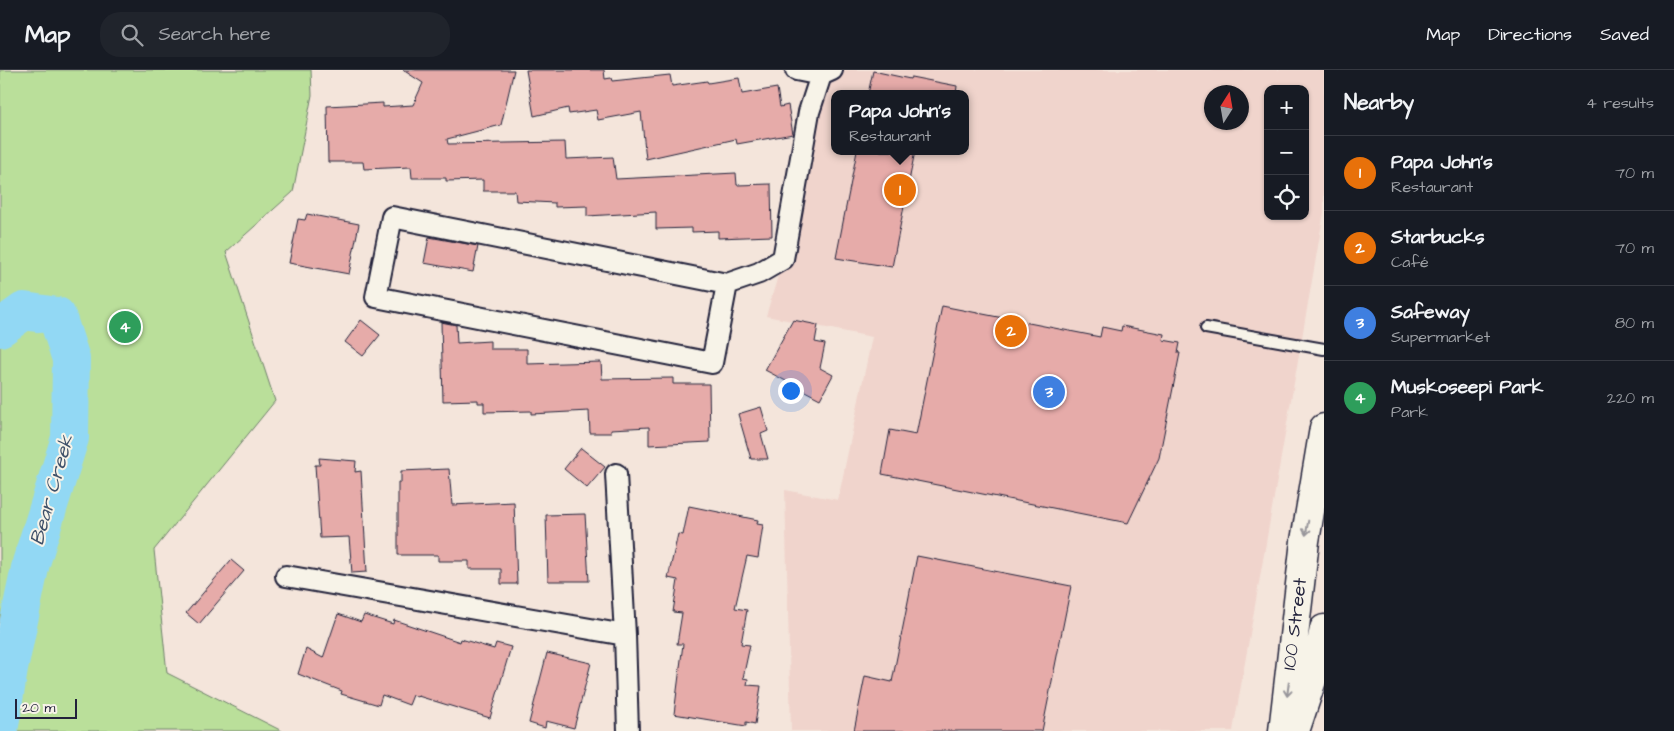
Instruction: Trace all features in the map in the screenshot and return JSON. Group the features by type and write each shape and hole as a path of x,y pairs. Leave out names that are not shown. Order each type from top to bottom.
{"main road":[{"name":"100 Street","path":"1283,731 1305,541 1324,428"},
{"name":"100 Street","path":"1295,731 1316,668 1324,629"}],"street":[{"path":"727,284 712,364 376,297 392,217 727,284 759,272 782,259 810,112 827,73 796,70"},
{"path":"616,474 628,731"},
{"path":"286,576 625,635"}],"lane":[{"path":"1206,328 1324,349"}],"shaded area":[{"path":"833,70 1324,70 1324,212 1233,731 791,731 785,490 838,500 872,337 766,316 783,259 809,112"}],"green space":[{"path":"0,70 311,70 312,95 293,192 226,252 275,401 154,550 167,673 282,731 0,731"}],"building":[{"path":"403,70 514,70 501,125 447,139 448,144 565,142 566,159 613,157 616,179 736,173 737,185 771,184 772,236 718,238 718,231 692,232 692,228 656,229 656,212 587,216 587,206 555,207 555,203 516,201 515,191 483,191 483,180 446,181 446,178 412,178 411,167 364,169 363,162 328,162 327,106 383,103 383,107 413,105 423,83"},
{"path":"526,70 604,70 605,79 611,78 612,81 670,75 672,86 739,78 742,94 777,88 780,107 788,105 793,134 737,144 736,139 646,159 641,112 598,120 596,110 569,114 568,108 534,116"},
{"path":"873,71 957,86 956,90 869,90"},
{"path":"856,155 914,155 892,267 836,258"},
{"path":"307,214 359,224 349,274 289,263 298,219 305,220"},
{"path":"429,237 478,246 473,272 424,263"},
{"path":"942,306 1100,337 1102,327 1121,331 1122,326 1164,334 1163,340 1180,343 1178,353 1180,353 1159,458 1128,523 882,474 890,430 916,435"},
{"path":"361,320 380,335 363,356 345,342"},
{"path":"793,320 818,325 815,342 825,344 820,368 833,375 820,399 765,370"},
{"path":"441,322 456,325 457,343 490,341 490,349 527,349 527,364 601,362 602,379 673,378 673,384 709,384 710,442 649,445 649,427 611,429 611,433 590,433 589,411 531,414 531,411 484,412 484,403 478,403 478,400 443,401"},
{"path":"761,407 768,431 761,434 768,459 751,459 738,414"},
{"path":"581,448 605,467 587,488 564,469"},
{"path":"319,458 356,461 355,472 361,471 367,572 352,573 349,537 320,538 315,465 320,465"},
{"path":"449,469 452,505 514,502 517,584 501,584 501,569 469,569 469,561 438,561 438,555 398,555 398,482 401,482 401,471"},
{"path":"689,506 758,520 757,524 763,525 758,558 747,556 735,608 747,610 741,644 750,645 743,678 748,679 747,685 761,686 755,724 746,722 746,726 674,714 683,644 677,644 682,613 673,612 678,580 668,578 678,534 683,535"},
{"path":"585,514 589,581 548,581 546,515"},
{"path":"917,556 1071,586 1042,731 854,731 865,676 892,682"},
{"path":"231,560 244,571 199,624 186,613"},
{"path":"338,614 361,622 364,615 393,624 394,620 460,642 461,639 494,649 496,643 511,647 490,718 413,695 409,705 382,695 379,705 341,694 342,691 298,674 306,649 323,658"},
{"path":"547,653 591,663 574,728 546,721 545,728 529,723"}],"waterway":[{"name":"Bear Creek","path":"0,328 24,311 57,316 71,359 70,438 31,563 9,669 0,725"}],"place":[{"name":"Papa John's","path":"900,190"},
{"name":"Muskoseepi Park","path":"125,327"},
{"name":"Starbucks","path":"1011,331"},
{"name":"Safeway","path":"1049,392"}]}
